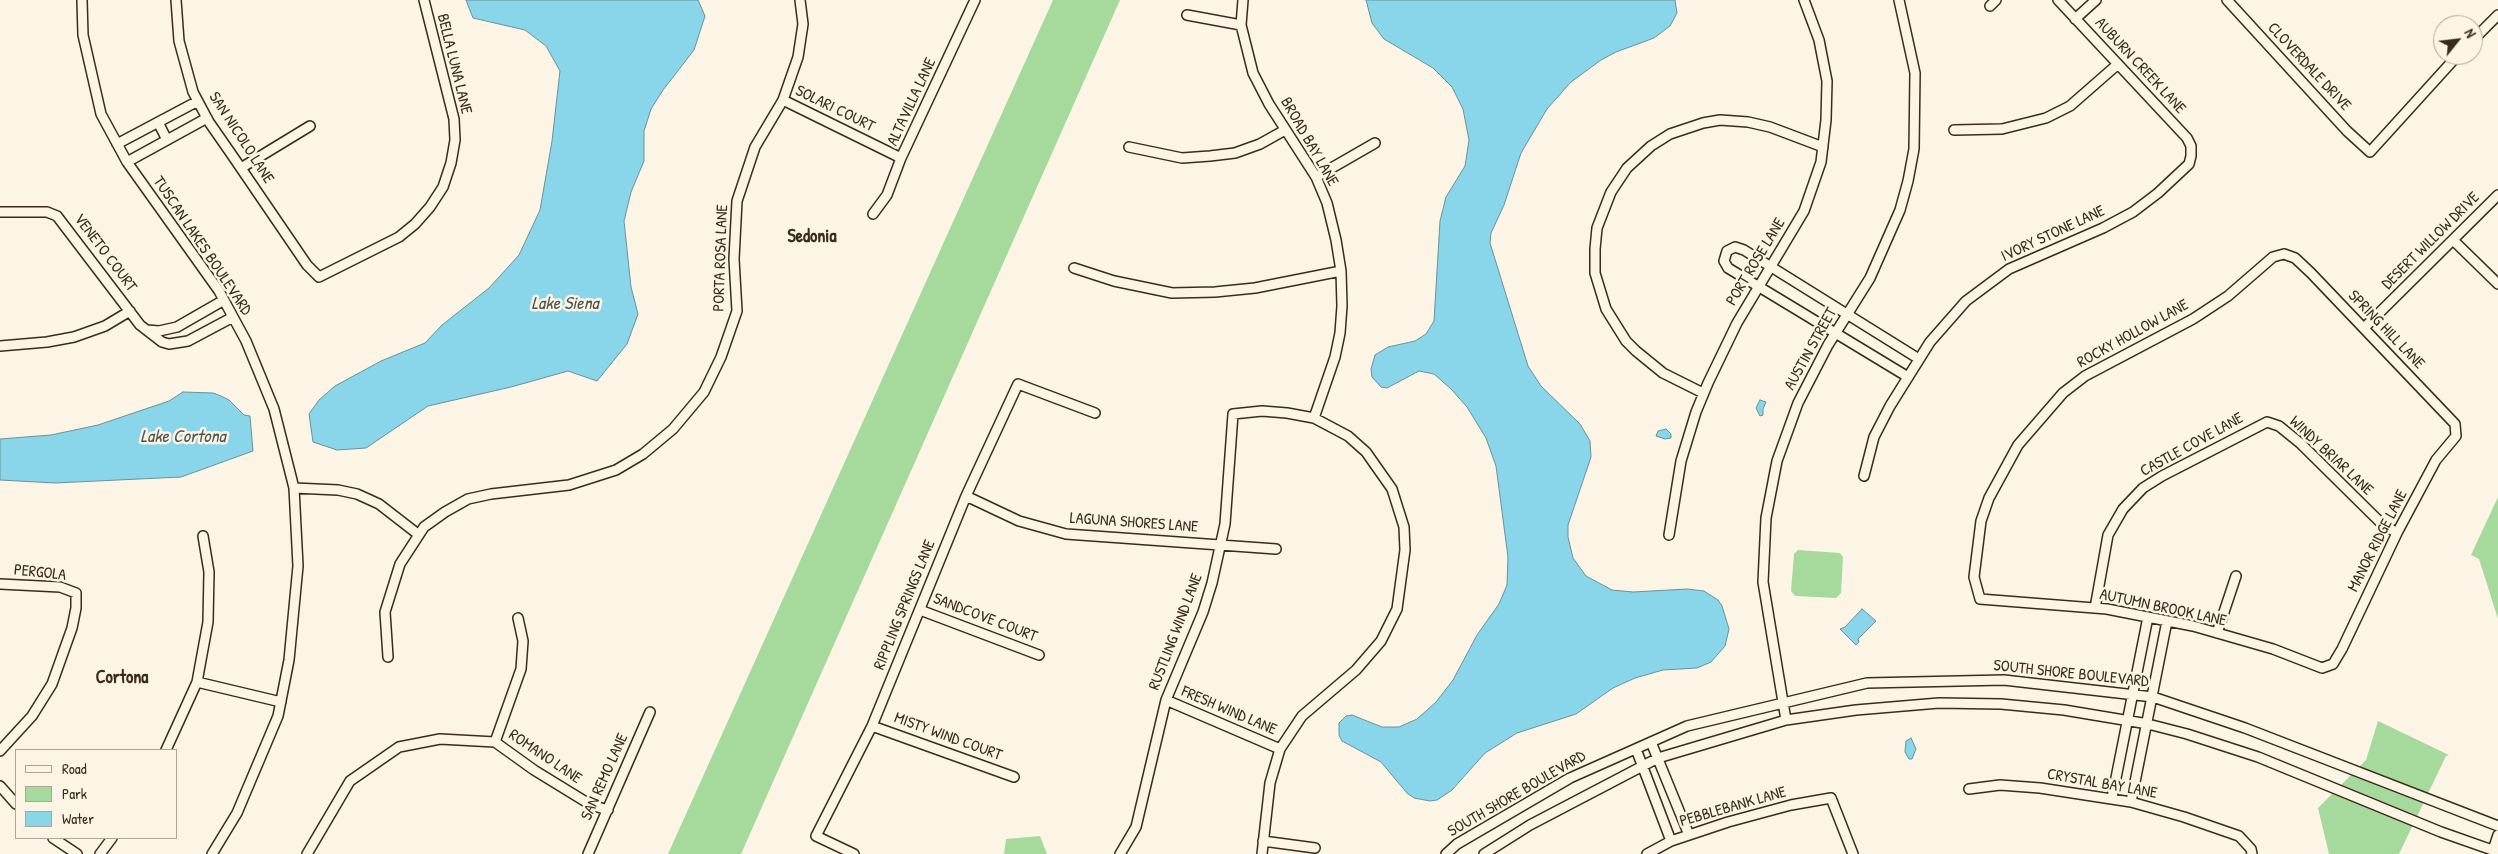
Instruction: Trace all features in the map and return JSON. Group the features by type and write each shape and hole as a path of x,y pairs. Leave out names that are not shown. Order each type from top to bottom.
{"street":[{"name":"TUSCAN LAKES BOULEVARD","path":"82,0 83,35 101,114 127,162 224,300 233,317 264,381 274,410 294,488 298,566 289,660 281,702 278,716 238,813 216,853"},
{"name":"SAN NICOLO LANE","path":"176,0 182,57 198,100 207,118 307,265 319,277"},
{"name":"BELLA LUNA LANE","path":"319,277 398,237 416,224 443,187 451,164 455,140 454,119 424,0"},
{"name":"PORTA ROSA LANE","path":"388,657 385,612 400,564 424,528 468,499 491,494 569,485 616,470 643,454 684,418 704,392 717,366 737,311 734,259 737,202 754,147 783,100 798,57 803,24 800,0"},
{"name":"ALTAVILLA LANE","path":"873,214 887,195 901,158 975,0"},
{"name":"BROAD BAY LANE","path":"1243,0 1241,25 1253,73 1285,130 1316,177 1327,203 1336,240 1341,271 1342,306 1340,333 1332,367 1314,418"},
{"name":"PORT ROSE LANE","path":"1669,535 1681,461 1703,393 1721,353 1804,211 1816,181 1823,146 1827,80 1819,40 1804,0"},
{"name":"AUSTIN STREET","path":"1786,720 1763,582 1766,518 1777,461 1798,403 1836,332 1870,278 1890,235 1904,196 1914,149 1915,72 1899,0"},
{"name":"AUBURN CREEK LANE","path":"2058,0 2187,138 2191,146 2191,156"},
{"path":"2075,19 2096,0"},
{"name":"CLOVERDALE DRIVE","path":"2227,0 2347,131 2370,152 2449,65"},
{"path":"1187,15 1241,25"},
{"path":"2483,30 2498,15"},
{"path":"1954,130 2002,129 2046,118 2070,106 2118,64"},
{"path":"117,144 198,100"},
{"name":"SOLARI COURT","path":"783,100 901,158"},
{"path":"127,162 207,118"},
{"path":"158,122 168,140"},
{"path":"1703,393 1663,373 1636,351 1626,341 1606,309 1595,273 1595,249 1597,228 1611,192 1627,168 1644,151 1670,134 1703,123 1748,122 1770,127 1823,146"},
{"path":"241,168 310,126"},
{"path":"1129,147 1182,158 1210,156 1235,153 1260,144 1285,130"},
{"path":"1316,177 1376,143"},
{"name":"IVORY STONE LANE","path":"1864,476 1874,437 1908,377 1950,317 1978,290 2026,260 2103,228 2133,212 2179,174 2189,164 2191,156"},
{"name":"DESERT WILLOW DRIVE","path":"2364,328 2454,241 2498,195"},
{"name":"VENETO COURT","path":"0,212 47,212 57,216 130,311 147,330 162,342 180,343 195,338 233,317"},
{"path":"2454,241 2498,284"},
{"path":"1908,377 1728,268 1724,260 1727,251 1730,248 1739,248 1919,360"},
{"name":"SPRING HILL LANE","path":"2284,254 2295,258 2455,424 2456,436"},
{"name":"ROCKY HOLLOW LANE","path":"1980,599 1974,577 1974,568 1980,521 1989,498 2018,445 2057,401 2085,376 2192,320 2228,296 2273,256 2284,254"},
{"path":"1074,268 1114,281 1172,293 1215,292 1255,288 1341,271"},
{"path":"147,330 159,331 177,327 224,300"},
{"path":"0,346 74,337 105,326 130,311"},
{"name":"RIPPLING SPRINGS LANE","path":"854,854 816,836 872,726 966,496 1018,384 1095,413"},
{"name":"RUSTLING WIND LANE","path":"1120,854 1136,827 1166,700 1203,612 1221,544 1225,524 1233,414 1262,411 1314,418"},
{"path":"1262,854 1270,783 1280,749 1302,716 1356,670 1381,641 1397,609 1404,558 1404,527 1392,489 1382,472 1366,452 1348,436 1314,418"},
{"name":"WINDY BRIAR LANE","path":"2268,422 2279,426 2300,443 2381,523 2397,533"},
{"name":"CASTLE COVE LANE","path":"2095,608 2108,535 2123,509 2144,488 2162,476 2268,422"},
{"name":"MANOR RIDGE LANE","path":"2333,664 2342,649 2397,533 2436,460 2456,436"},
{"path":"294,488 338,490 357,494 379,504 419,535"},
{"name":"LAGUNA SHORES LANE","path":"966,496 1019,521 1066,534 1276,549"},
{"path":"166,749 197,682 208,622 209,572 202,536"},
{"path":"2216,633 2236,576"},
{"name":"PERGOLA","path":"0,584 60,587 76,593 76,608 72,628 58,671 32,716 0,751"},
{"name":"AUTUMN BROOK LANE","path":"1980,599 2095,608 2148,617 2273,649 2322,668 2333,664"},
{"name":"SANDCOVE COURT","path":"920,610 1039,655"},
{"path":"2112,798 2129,721 2148,617"},
{"path":"495,742 521,669 524,641 518,618"},
{"path":"2131,802 2167,622"},
{"name":"SOUTH SHORE BOULEVARD","path":"1446,854 1457,844 1570,778 1687,726 1867,683 2004,680 2134,694 2153,698 2254,732 2498,826"},
{"path":"197,682 281,702"},
{"name":"FRESH WIND LANE","path":"1166,700 1280,749"},
{"name":"SOUTH SHORE BOULEVARD","path":"1484,854 1530,825 1658,758 1786,720 1856,710 1939,703 2001,704 2055,709 2148,724 2187,734 2258,757 2440,832 2496,851"},
{"name":"SAN REMO LANE","path":"588,854 650,712"},
{"name":"MISTY WIND COURT","path":"872,726 1014,776"},
{"name":"ROMANO LANE","path":"307,854 350,781 399,747 440,739 495,742 534,770 591,805 608,810"},
{"path":"1651,742 1689,835"},
{"path":"1636,749 1671,841"},
{"path":"0,786 15,803"},
{"name":"CRYSTAL BAY LANE","path":"1969,789 2008,786 2112,798 2131,802 2184,817 2239,836 2251,851"},
{"name":"PEBBLEBANK LANE","path":"1647,854 1671,841 1689,835 1791,805 1831,798 1854,854"},
{"path":"2496,851 2498,835"},
{"path":"54,839 76,854"},
{"path":"100,854 111,839"},
{"path":"1263,841 1315,848"}],"green space":[{"path":"1053,0 1120,0 741,854 668,854"},
{"path":"2498,497 2498,619 2479,559 2471,555"},
{"path":"1798,550 1840,553 1843,557 1841,593 1836,598 1795,596 1791,591 1794,554"},
{"path":"2378,721 2449,755 2446,756 2399,854 2329,854 2318,808 2366,760"},
{"path":"1040,836 1047,854 1004,854 1006,839"}],"water":[{"name":"Lake Siena","path":"466,0 698,0 705,16 694,50 651,109 644,131 644,161 631,192 624,221 631,287 638,314 627,344 597,381 568,371 511,387 428,406 366,448 337,450 313,442 309,414 319,400 335,386 381,361 425,343 442,325 489,288 519,255 540,210 552,141 560,71 546,46 525,30 473,18"},
{"path":"1366,0 1675,0 1677,13 1670,26 1654,38 1616,52 1601,60 1571,82 1547,109 1521,153 1504,205 1491,233 1490,243 1528,366 1541,386 1580,424 1590,441 1591,457 1568,525 1568,537 1573,558 1586,576 1612,590 1633,592 1687,589 1704,591 1718,600 1722,606 1729,629 1725,646 1711,662 1697,668 1663,670 1635,678 1613,688 1576,714 1517,733 1485,753 1452,790 1437,800 1430,801 1414,798 1407,793 1381,762 1342,741 1339,735 1339,723 1346,716 1352,715 1382,727 1399,727 1417,719 1436,702 1453,680 1477,635 1499,604 1507,585 1508,557 1496,466 1486,438 1467,407 1434,374 1419,371 1387,388 1381,387 1372,377 1371,369 1375,355 1388,347 1415,341 1426,334 1434,321 1440,221 1446,197 1465,166 1469,140 1463,109 1452,87 1433,68 1384,39 1372,23"},
{"name":"Lake Cortona","path":"183,392 213,393 229,400 244,415 250,416 253,451 181,477 55,483 0,480 0,439 51,435 98,425 169,401"},
{"path":"1760,400 1766,402 1763,415 1760,416 1756,408"},
{"path":"1666,429 1671,434 1671,438 1665,439 1656,436 1658,431"},
{"path":"1862,609 1876,621 1858,639 1859,642 1856,645 1840,629 1845,627"},
{"path":"1911,738 1916,749 1912,759 1909,759 1905,752 1906,741"}],"district":[{"name":"Sedonia","path":"812,237"},
{"name":"Cortona","path":"122,678"}]}
